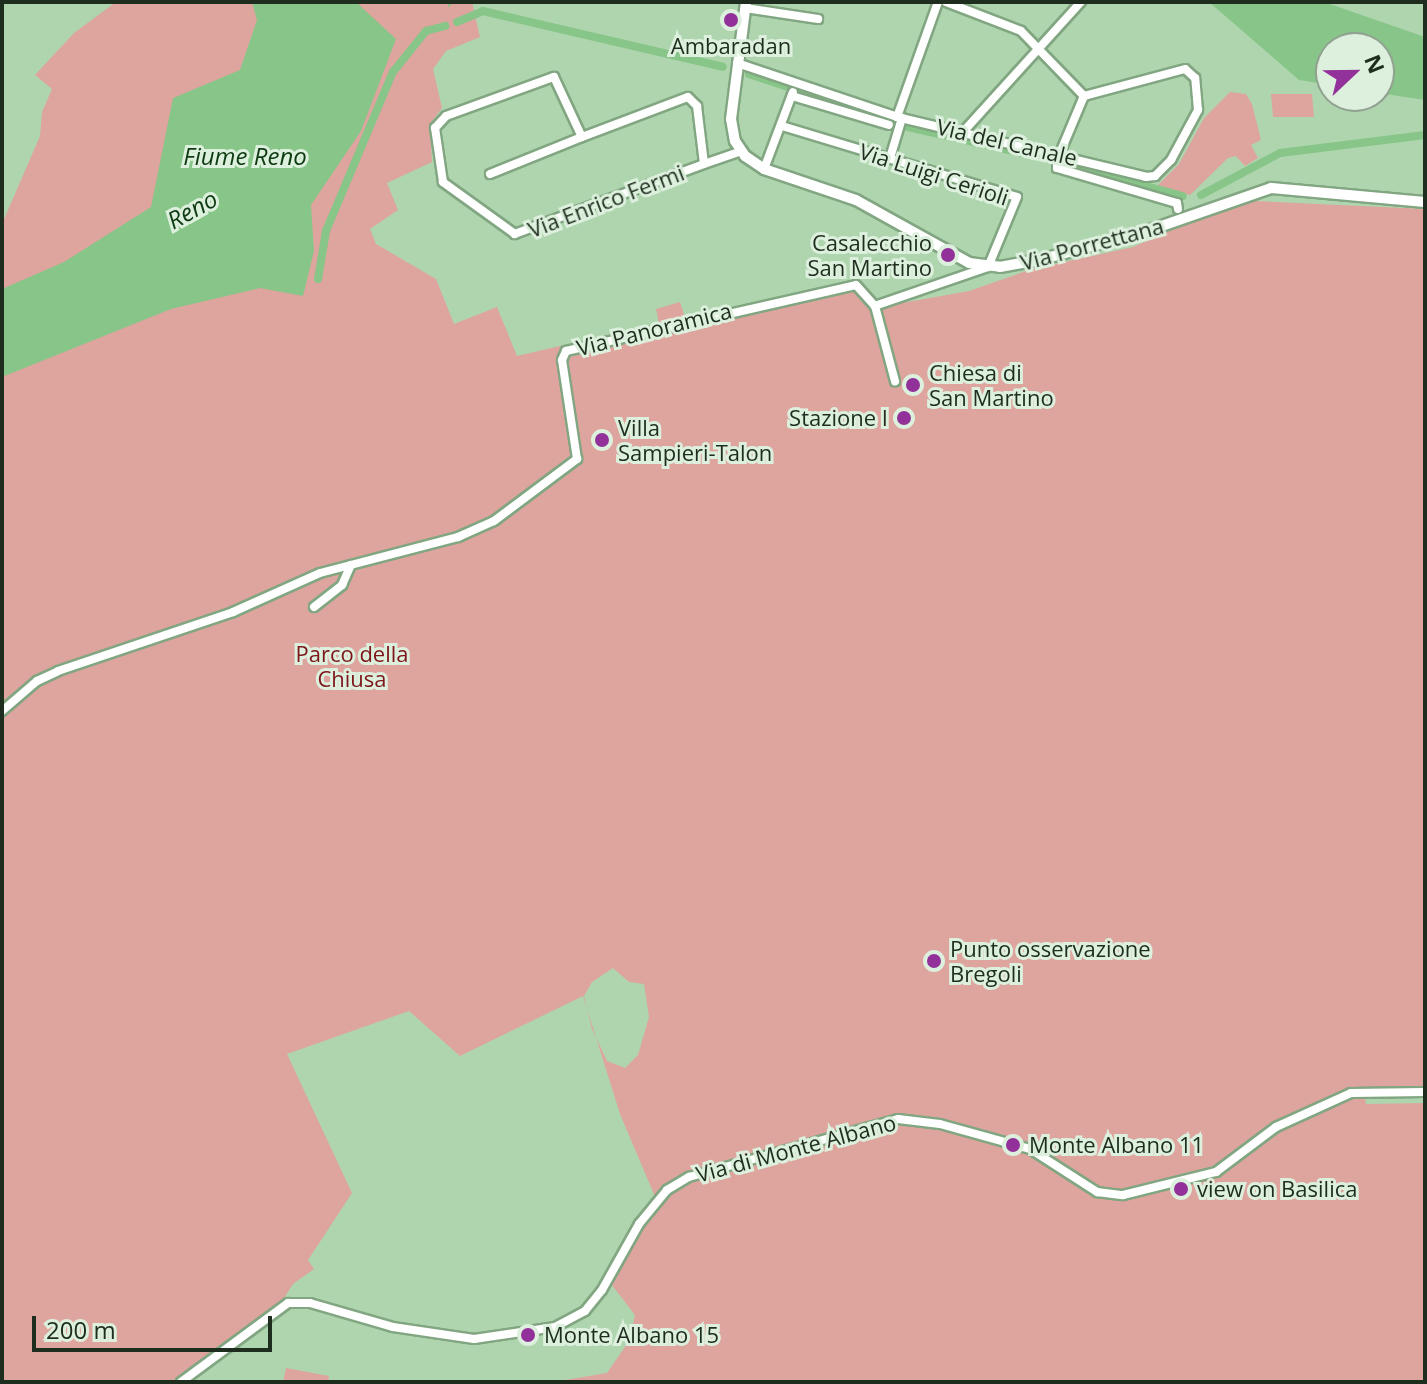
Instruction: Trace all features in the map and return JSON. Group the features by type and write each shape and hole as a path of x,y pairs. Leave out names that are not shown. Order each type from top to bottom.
{"main road":[{"path":"741,151 731,119 746,5"},
{"name":"Via Porrettana","path":"741,151 764,169 856,200 948,255 988,267 1021,265 1150,230 1271,188 1425,202"}],"street":[{"path":"890,158 899,118 938,2"},
{"path":"946,2 993,16 1039,48 1084,96 1059,153 1057,168 1177,203 1178,209"},
{"path":"963,132 1081,2"},
{"path":"746,5 818,19"},
{"name":"Via del Canale","path":"737,63 899,118 1155,176 1171,160 1198,110 1195,78 1180,69 1084,96"},
{"name":"Via Enrico Fermi","path":"582,137 561,84 548,77 441,118 435,128 439,170 448,188 515,234 704,164"},
{"path":"764,169 796,84"},
{"path":"792,96 889,125"},
{"path":"490,174 675,99 696,102 704,164 741,151"},
{"name":"Via Luigi Cerioli","path":"782,126 1017,197 988,267"},
{"path":"895,381 875,306 974,276 988,267"},
{"name":"Via Panoramica","path":"2,711 37,681 58,671 233,612 265,595 351,565 458,537 494,521 577,459 564,351 852,285 866,290 875,306"},
{"path":"314,607 342,585 351,565"},
{"name":"Via di Monte Albano","path":"181,1382 231,1350 284,1305 310,1303 393,1327 448,1336 528,1335 585,1311 647,1212 667,1190 689,1177 898,1119 940,1124 1030,1149 1097,1192 1123,1195 1216,1172 1276,1127 1351,1093 1425,1092"}],"green space":[{"name":"Parco della Chiusa","path":"116,2 472,2 480,37 446,51 433,69 442,108 430,124 432,162 387,183 398,210 370,229 376,244 436,279 454,324 497,307 517,356 659,323 656,309 680,302 685,318 857,287 874,308 969,291 1032,269 1133,247 1196,219 1255,201 1425,209 1425,1088 1364,1091 1366,1104 1425,1103 1425,1382 553,1382 607,1373 629,1341 635,1315 608,1280 656,1199 620,1114 596,1038 607,1061 625,1068 638,1055 649,1017 644,984 629,982 613,968 592,982 584,996 587,1010 583,996 460,1056 409,1011 287,1054 352,1193 308,1260 314,1269 293,1284 279,1306 176,1382 2,1382 2,224 40,136 42,112 52,89 35,75 74,33"},
{"path":"1230,92 1246,94 1252,104 1261,140 1251,145 1258,158 1245,166 1236,156 1228,158 1190,195 1158,185 1179,164 1204,118"},
{"path":"1271,94 1312,94 1314,117 1273,117"},
{"path":"286,1368 329,1376 328,1382 283,1382"}],"water":[{"name":"Fiume Reno","path":"252,2 356,2 396,39 361,131 311,205 314,251 303,296 260,288 171,309 2,377 2,289 64,262 151,207 173,98 240,70 257,20"},
{"path":"1209,2 1324,2 1425,37 1425,100 1395,95 1395,32 1315,32 1315,82 1299,80"}],"waterway":[{"path":"449,6 450,2"},
{"path":"457,22 483,11 723,67"},
{"path":"318,279 326,231 393,72 426,31 445,26"},
{"path":"749,74 788,87"},
{"path":"802,91 895,123"},
{"path":"908,127 1048,159"},
{"path":"1201,195 1280,153 1425,135"},
{"path":"1065,164 1183,196"}],"place":[{"name":"Ambaradan","path":"731,20"},
{"name":"Casalecchio San Martino","path":"948,255"},
{"name":"Chiesa di San Martino","path":"913,385"},
{"name":"Stazione I","path":"904,418"},
{"name":"Villa Sampieri-Talon","path":"602,440"},
{"name":"Punto osservazione Bregoli","path":"934,961"},
{"name":"Monte Albano 11","path":"1013,1145"},
{"name":"view on Basilica","path":"1181,1189"},
{"name":"Monte Albano 15","path":"528,1335"}],"water label":[{"name":"Reno","path":"192,209"}]}
